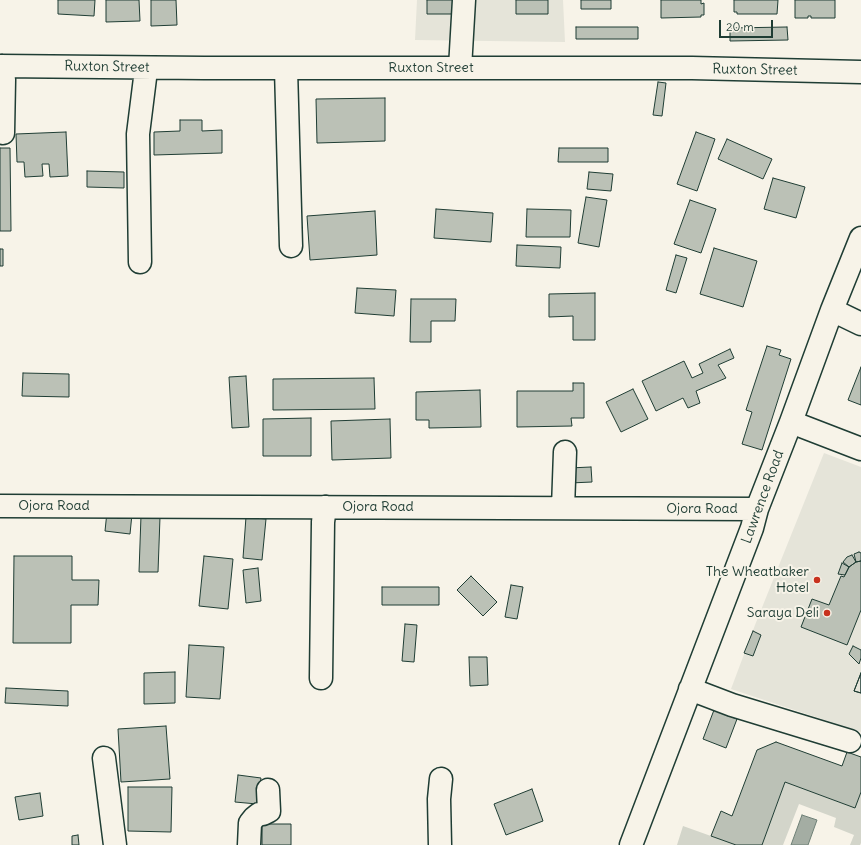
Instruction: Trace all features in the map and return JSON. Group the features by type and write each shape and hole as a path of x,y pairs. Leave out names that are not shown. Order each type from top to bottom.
{"street":[{"path":"460,68 464,0"},
{"path":"1,66 4,80 3,133"},
{"name":"Ruxton Street","path":"1,66 286,69 692,68 861,72"},
{"path":"140,262 138,134 145,68"},
{"path":"286,69 291,246"},
{"name":"Lawrence Road","path":"631,845 752,528 757,509 832,310 861,238"},
{"path":"832,310 861,324"},
{"path":"791,422 861,449"},
{"path":"563,508 565,452"},
{"name":"Ojora Road","path":"0,506 757,509"},
{"path":"321,678 323,522 325,507"},
{"path":"690,689 732,705 850,741"},
{"path":"104,758 115,845"},
{"path":"440,845 438,799 441,779"},
{"path":"249,845 250,823 259,814 269,811 268,790"}],"shaded area":[{"path":"417,0 563,0 565,42 415,40"},
{"name":"The Wheatbaker Hotel","path":"824,453 861,467 861,732 731,689"},
{"path":"785,782 855,808 861,792 860,845 850,845 854,835 834,827 836,818 799,804 783,845 762,845"},
{"path":"802,815 817,820 808,845 791,845"},
{"path":"683,826 736,845 677,845"}],"building":[{"path":"58,0 95,0 94,16 58,14"},
{"path":"106,0 139,0 140,21 106,22"},
{"path":"151,0 176,0 177,25 151,26"},
{"path":"427,0 458,0 458,14 427,14"},
{"path":"516,0 548,0 548,14 516,14"},
{"path":"581,0 611,0 611,9 581,9"},
{"path":"661,0 701,0 701,4 704,3 704,15 701,15 701,17 661,18"},
{"path":"734,0 778,0 777,14 737,14 737,12 734,12"},
{"path":"795,0 835,0 835,18 811,18 811,16 808,16 808,18 795,18"},
{"path":"576,27 638,27 638,39 576,39"},
{"path":"787,27 788,40 730,41 730,28"},
{"path":"658,82 666,83 662,116 653,115"},
{"path":"385,98 385,141 317,143 316,99"},
{"path":"180,120 202,120 202,131 222,130 222,153 154,155 154,132 180,131"},
{"path":"66,132 68,176 50,177 49,164 42,164 43,176 25,177 24,162 17,162 16,134"},
{"path":"696,132 715,139 697,191 677,184"},
{"path":"727,139 772,159 763,179 718,159"},
{"path":"0,148 10,148 11,231 0,231"},
{"path":"559,148 608,148 608,162 558,162"},
{"path":"87,171 124,172 124,188 87,187"},
{"path":"589,172 613,174 611,191 587,189"},
{"path":"773,178 805,187 796,218 764,209"},
{"path":"586,197 607,200 599,247 578,243"},
{"path":"690,200 716,209 701,253 674,244"},
{"path":"436,209 493,213 491,242 434,238"},
{"path":"527,209 571,210 570,237 526,237"},
{"path":"375,211 377,255 310,260 307,216"},
{"path":"517,245 561,247 560,268 516,266"},
{"path":"714,248 757,261 743,307 700,294"},
{"path":"0,249 3,249 3,266 0,266"},
{"path":"676,255 687,258 676,293 666,290"},
{"path":"357,288 396,290 394,316 355,313"},
{"path":"595,293 595,340 573,340 573,316 549,317 549,294"},
{"path":"411,299 456,299 455,321 431,321 431,342 410,342"},
{"path":"767,346 781,350 779,355 791,359 762,450 742,444 752,412 746,410"},
{"path":"730,349 734,358 718,365 726,378 696,391 700,403 688,408 683,398 656,411 642,381 684,361 692,378 703,373 699,364"},
{"path":"861,367 861,405 848,400"},
{"path":"23,373 69,374 69,397 22,396"},
{"path":"246,376 249,427 232,428 229,377"},
{"path":"374,378 375,409 273,410 273,379"},
{"path":"573,383 584,383 584,418 571,418 572,426 517,427 517,391 573,391"},
{"path":"633,389 648,419 621,432 606,402"},
{"path":"480,390 481,427 429,428 429,420 416,420 416,392"},
{"path":"311,418 311,456 263,456 263,419"},
{"path":"390,419 391,458 332,460 331,421"},
{"path":"591,467 592,482 570,483 569,468"},
{"path":"107,512 132,514 130,534 105,531"},
{"path":"141,516 160,517 158,572 139,572"},
{"path":"246,517 266,519 262,560 243,558"},
{"path":"859,552 861,553 861,561 856,562 854,554"},
{"path":"852,555 856,562 849,567 843,562 847,557"},
{"path":"14,556 72,556 72,580 99,580 98,605 71,605 71,643 13,643"},
{"path":"204,556 233,559 228,609 199,606"},
{"path":"861,561 861,610 847,645 801,627 812,599 829,605 841,576 844,577 849,567 856,562"},
{"path":"842,563 849,567 845,575 838,574"},
{"path":"258,568 261,601 246,603 243,570"},
{"path":"471,576 497,602 483,616 457,590"},
{"path":"511,585 523,587 517,619 505,617"},
{"path":"382,587 439,587 439,605 382,605"},
{"path":"405,624 417,625 414,662 402,661"},
{"path":"753,631 761,635 753,656 744,653"},
{"path":"189,645 224,647 220,699 186,697"},
{"path":"853,646 861,650 859,664 849,654"},
{"path":"469,657 487,657 488,685 470,686"},
{"path":"175,672 175,703 144,704 144,673"},
{"path":"861,673 861,693 854,691"},
{"path":"861,673 861,693 854,691"},
{"path":"6,688 68,691 68,706 5,703"},
{"path":"714,710 737,719 726,748 703,739"},
{"path":"166,726 170,779 121,782 118,729"},
{"path":"776,742 842,766 847,752 861,757 861,792 855,808 785,782 762,845 736,845 711,836 721,811 732,816 757,750"},
{"path":"238,775 261,778 257,804 235,802"},
{"path":"128,787 172,787 171,832 128,831"},
{"path":"532,789 543,821 506,835 494,804"},
{"path":"40,793 43,816 19,820 15,797"},
{"path":"262,824 291,824 291,845 262,845"},
{"path":"78,835 79,845 72,845 72,836"}],"place":[{"name":"The Wheatbaker Hotel","path":"817,580"},
{"name":"Saraya Deli","path":"827,613"}]}
